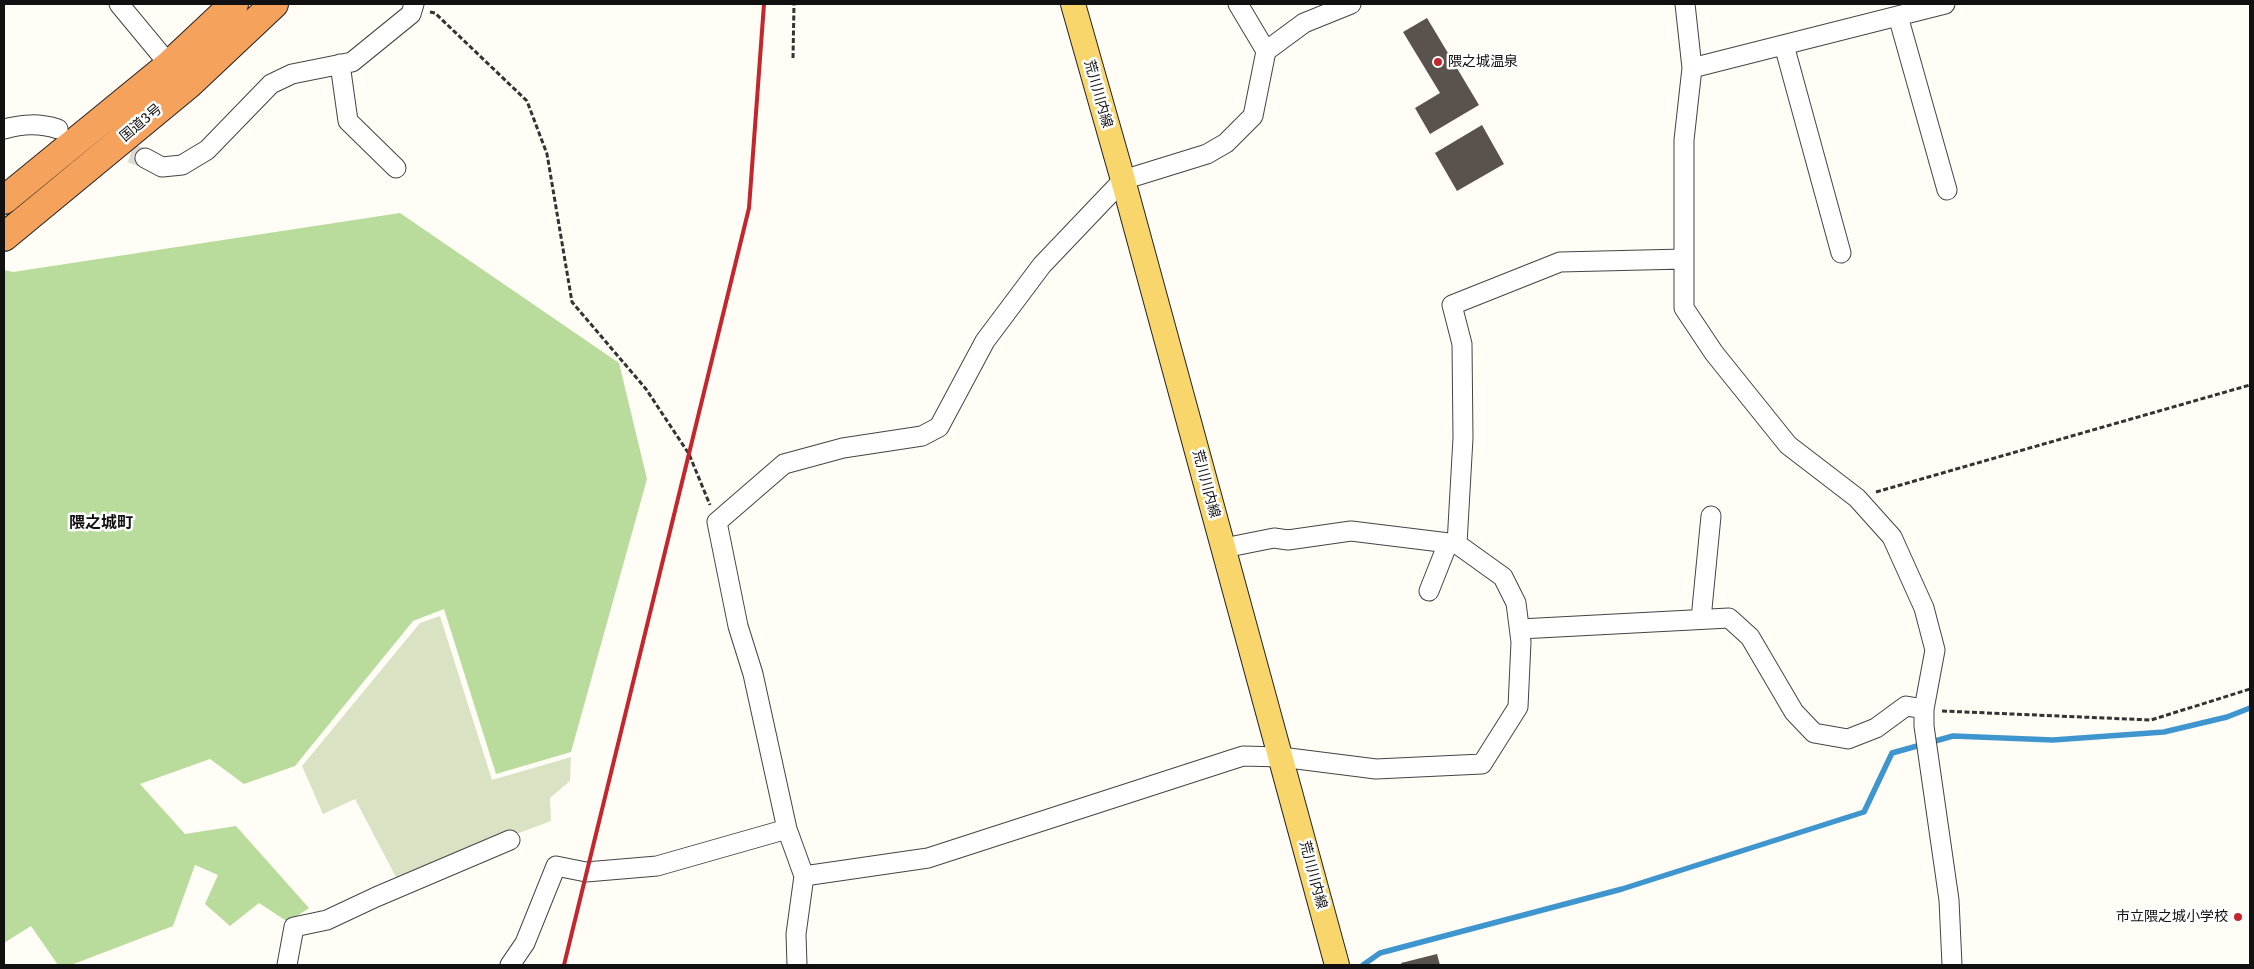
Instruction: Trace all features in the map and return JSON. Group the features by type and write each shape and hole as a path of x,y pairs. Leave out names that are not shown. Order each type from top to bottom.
{"highway":[{"name":"国道3号","path":"4,200 169,65 234,4"},
{"name":"国道3号","path":"4,237 188,85 274,4"}],"main road":[{"name":"荒川川内線","path":"1073,4 1123,180 1337,965"}],"street":[{"path":"119,4 188,85"},
{"path":"797,965 796,934 804,876 787,829 752,674 738,626 717,522 784,464 843,448 922,436 939,427 985,341 1055,251 1123,180 1207,154 1226,143 1254,116 1266,51 1238,4"},
{"path":"1266,51 1304,23 1351,4"},
{"path":"1692,68 1945,4"},
{"path":"145,158 162,167 182,165 207,150 271,84 292,74 352,62 411,14 414,5"},
{"path":"1681,5 1692,68 1684,140 1684,308 1714,353 1788,445 1857,498 1892,537 1924,608 1935,650 1924,709 1949,900 1952,965"},
{"path":"1898,16 1947,190"},
{"path":"1784,44 1841,253"},
{"path":"340,64 348,121 396,168"},
{"path":"4,129 20,124 44,125 58,129"},
{"path":"1429,591 1453,543 1463,438 1462,344 1452,305 1560,262 1684,259"},
{"path":"1701,619 1711,516"},
{"path":"804,876 928,858 1243,756 1281,757 1376,769 1482,764 1518,707 1520,629 1516,603 1502,577 1453,543 1352,531 1288,540 1274,538 1224,548"},
{"path":"1520,629 1729,618 1750,637 1794,712 1814,733 1848,739 1876,728 1906,706 1924,709"},
{"path":"510,965 524,943 556,866 586,872 657,866 787,829"},
{"path":"287,965 294,927 326,920 510,840"}],"path":[{"path":"793,58 794,4"},
{"path":"414,5 435,13 527,101 547,154 572,302 646,389 689,454 717,522"},
{"path":"1857,498 1973,463 2250,385"},
{"path":"1924,709 2151,720 2250,689"}],"green space":[{"path":"400,213 619,363 647,479 571,752 496,774 444,609 413,621 295,766 244,784 210,759 140,784 185,834 236,826 309,908 288,922 259,903 230,926 205,904 218,875 195,865 173,926 71,965 58,965 31,926 4,943 4,270 13,272"},
{"path":"440,616 492,780 571,757 570,781 550,798 551,821 397,879 355,799 323,814 302,766 420,623"}],"building":[{"name":"隈之城温泉","path":"1427,18 1479,105 1430,134 1415,108 1440,93 1403,32"},
{"path":"1482,125 1504,164 1457,191 1435,153"},
{"path":"1437,954 1440,965 1402,965 1401,963"}],"waterway":[{"path":"1363,965 1380,953 1622,889 1864,812 1892,753 1953,736 2053,740 2164,732 2227,717 2250,708"}],"tunnel":[{"path":"104,145 145,158"}],"railway":[{"path":"564,965 749,208 764,4"}],"place":[{"name":"隈之城温泉","path":"1438,62"},
{"name":"市立隈之城小学校","path":"2238,917"}],"district":[{"name":"隈之城町","path":"101,523"}]}
